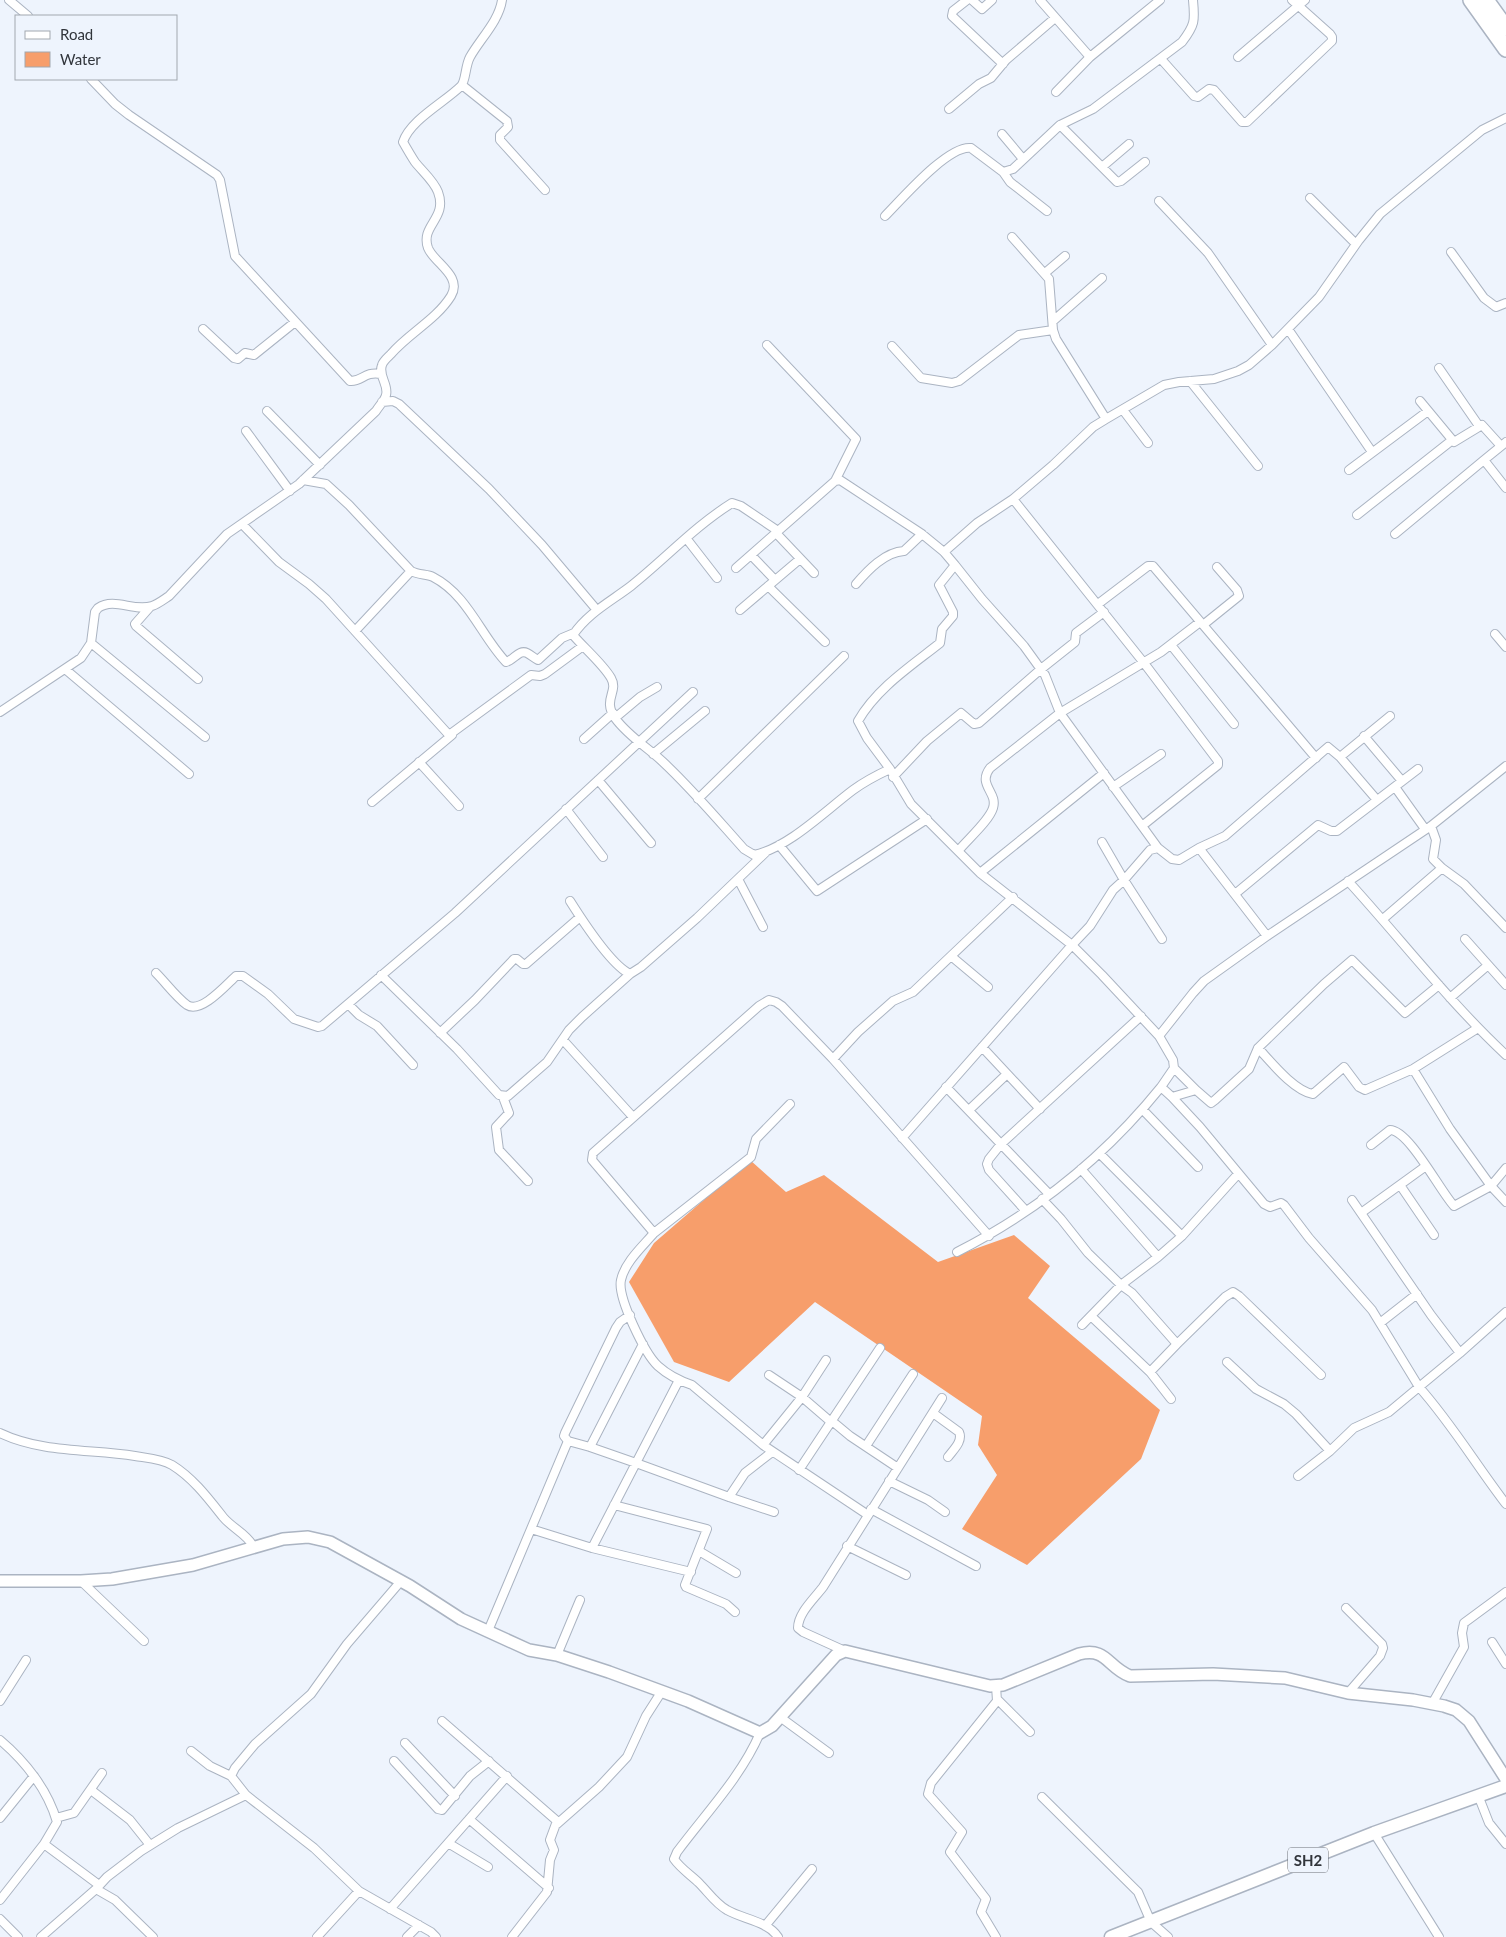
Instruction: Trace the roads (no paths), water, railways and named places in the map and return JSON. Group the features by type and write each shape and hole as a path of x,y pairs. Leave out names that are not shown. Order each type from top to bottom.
{"highway":[{"path":"1470,0 1506,48"},
{"path":"1486,0 1506,28"}],"main road":[{"name":"SH2","path":"1111,1937 1374,1833 1506,1786"}],"street":[{"path":"9,0 27,15"},
{"path":"198,679 135,624 150,607 169,596 227,534 290,491 376,411 386,396 381,374 382,365 400,343 428,321 452,294 453,283 451,276 428,250 426,240 426,233 441,209 442,203 438,190 414,160 403,142 411,128 462,85 464,70 468,60 495,20 502,0"},
{"path":"967,0 953,11 952,16 1003,64"},
{"path":"972,0 982,9 992,0"},
{"path":"1040,0 1090,57"},
{"path":"1056,92 1090,57 1160,0"},
{"path":"1003,172 1013,169 1060,125 1093,110 1182,42 1193,28 1195,18 1193,0"},
{"path":"1238,57 1295,3 1306,0"},
{"path":"1161,58 1194,96 1198,96 1209,89 1214,90 1242,122 1247,122 1332,41 1330,34 1295,3"},
{"path":"949,109 980,84 991,78 1003,64 1055,18"},
{"path":"92,80 115,104 129,115 217,175 220,180 235,256 350,381 355,381 371,372 381,374"},
{"path":"462,85 507,122 508,127 500,135 500,140 545,190"},
{"path":"944,552 977,523 1013,499 1053,466 1093,427 1106,419 1164,385 1214,380 1249,365 1272,345 1319,297 1356,244 1380,214 1482,130 1506,118"},
{"path":"1060,125 1119,182 1145,162"},
{"path":"1002,134 1023,159"},
{"path":"1102,167 1129,144"},
{"path":"885,216 946,156 964,147 971,148 1003,172 1010,182 1047,211"},
{"path":"1310,198 1356,244"},
{"path":"1159,201 1208,253 1272,345"},
{"path":"1012,238 1045,273 1051,285 1053,326 1056,339 1106,419"},
{"path":"1451,252 1484,298 1496,306 1506,303"},
{"path":"1045,273 1065,256"},
{"path":"892,346 921,378 952,383 959,380 1019,335 1053,326 1102,278"},
{"path":"203,329 234,358 238,359 245,353 254,355 295,322"},
{"path":"1288,329 1372,452"},
{"path":"736,568 835,481 856,440 767,345"},
{"path":"1439,368 1479,426"},
{"path":"1190,381 1258,466"},
{"path":"382,402 393,401 399,404 489,489 561,566 596,609"},
{"path":"1396,534 1503,444 1482,425 1457,442 1451,441 1420,401"},
{"path":"1123,410 1148,443"},
{"path":"267,411 320,465"},
{"path":"1349,470 1428,411"},
{"path":"246,431 290,491"},
{"path":"1357,515 1451,441"},
{"path":"1484,460 1506,488"},
{"path":"303,480 326,484 349,505 411,572 418,575 432,576 450,589 474,616 506,662 512,661 520,653 526,652 538,660 562,638 574,633 596,609 630,587 714,514 732,504 741,506 777,532 814,573"},
{"path":"835,481 844,481 922,534 944,552 982,599 1024,646 1045,675 1060,713 1158,848 1176,860 1225,836 1328,747 1340,757 1377,800"},
{"path":"1013,499 1098,604 1219,762 1218,765 1142,826"},
{"path":"242,524 279,562 326,599 446,734 452,734"},
{"path":"856,584 884,557 896,551 904,551 922,534"},
{"path":"686,538 718,578"},
{"path":"751,555 775,580"},
{"path":"740,610 800,559"},
{"path":"955,565 940,584 953,612 953,616 942,629 940,643 906,669 867,706 858,721 867,738 912,804 980,872 1072,945 1159,1036 1173,1060 1174,1068 1208,1101 1211,1103 1215,1100 1249,1069 1258,1048 1324,984 1352,960 1405,1014 1439,985"},
{"path":"1098,604 1148,566 1153,566 1316,758"},
{"path":"958,850 990,815 994,807 994,801 985,780 986,773 1009,751 1060,713 1144,663 1239,596 1237,590 1217,567"},
{"path":"355,631 411,572"},
{"path":"768,586 825,642"},
{"path":"0,712 81,658 91,643 95,612 101,606 111,603 150,607"},
{"path":"503,1097 508,1096 547,1062 562,1040 582,1017 697,918 765,853 805,828 854,789 891,773 961,713 974,724 979,723 1075,642 1076,633 1104,612"},
{"path":"574,633 573,635 611,679 614,690 609,699 614,715 638,742 653,754 698,799 744,849 754,855 765,853"},
{"path":"1495,634 1506,647"},
{"path":"91,643 205,737"},
{"path":"1171,645 1234,724"},
{"path":"372,802 452,734 531,675 540,676 546,674 583,646"},
{"path":"698,799 844,656"},
{"path":"65,669 189,774"},
{"path":"584,739 614,715 657,687"},
{"path":"156,972 186,1004 193,1007 203,1005 236,976 240,975 248,978 294,1019 318,1027 322,1026 455,913 693,692"},
{"path":"653,754 705,711"},
{"path":"1340,757 1390,716"},
{"path":"1364,736 1402,781"},
{"path":"1113,787 1161,754"},
{"path":"419,762 459,806"},
{"path":"1159,1036 1198,988 1267,936 1428,827 1506,766"},
{"path":"1235,894 1318,826 1334,832 1418,769"},
{"path":"980,872 1104,773"},
{"path":"598,780 651,843"},
{"path":"1395,787 1428,827 1436,840 1433,859 1464,884 1506,928"},
{"path":"566,809 603,856"},
{"path":"779,845 817,891 927,819"},
{"path":"1102,842 1162,939"},
{"path":"902,1138 1090,926 1113,890 1150,850 1158,848"},
{"path":"1199,848 1267,936"},
{"path":"1382,919 1442,868"},
{"path":"738,879 763,927"},
{"path":"1348,881 1450,998 1506,1055"},
{"path":"833,1059 858,1032 894,1000 913,992 1013,897"},
{"path":"570,901 600,944 622,969 630,974"},
{"path":"440,1033 514,959 526,964 580,917"},
{"path":"1465,939 1506,986"},
{"path":"950,956 988,987"},
{"path":"1450,998 1487,966"},
{"path":"381,975 503,1097 508,1113 495,1128 498,1147 528,1181"},
{"path":"654,1233 592,1160 593,1153 759,1006 769,1000 782,1006 833,1059 989,1236"},
{"path":"348,1004 359,1015 374,1023 413,1065"},
{"path":"1026,1211 989,1170 986,1164 988,1159 1001,1144 1141,1016"},
{"path":"1258,1048 1298,1088 1313,1094 1344,1067 1359,1087 1365,1090 1413,1069 1478,1028"},
{"path":"562,1040 633,1117"},
{"path":"982,1047 1040,1109"},
{"path":"957,1252 989,1236 1026,1211 1100,1154 1143,1110 1174,1068"},
{"path":"1413,1069 1450,1128 1491,1186 1506,1202"},
{"path":"968,1110 1007,1074"},
{"path":"1162,1086 1200,1127 1267,1206 1280,1203 1284,1205 1309,1238 1372,1310 1419,1387 1455,1430 1475,1464 1506,1504"},
{"path":"946,1087 1001,1144 1046,1197 1088,1253 1132,1293 1177,1344"},
{"path":"1172,1097 1196,1090"},
{"path":"790,1104 756,1139 751,1157 654,1233 625,1268 620,1286 622,1296 643,1344 658,1366 679,1380 692,1385 763,1446 799,1470 870,1512 976,1566"},
{"path":"1143,1110 1198,1167"},
{"path":"1371,1145 1393,1129 1414,1149 1454,1206 1491,1186 1506,1168"},
{"path":"1100,1154 1182,1236"},
{"path":"1361,1213 1426,1166"},
{"path":"1081,1169 1158,1257"},
{"path":"1082,1325 1121,1285 1182,1236 1238,1174"},
{"path":"1400,1185 1434,1235"},
{"path":"1352,1200 1460,1353"},
{"path":"1150,1372 1225,1297 1233,1292 1321,1375"},
{"path":"1380,1323 1417,1294"},
{"path":"1298,1476 1330,1451 1354,1428 1389,1412 1506,1312"},
{"path":"630,1315 620,1322 616,1328 564,1436 568,1441 590,1446 774,1512"},
{"path":"1092,1316 1150,1372 1171,1399"},
{"path":"590,1446 643,1344"},
{"path":"799,1470 880,1348"},
{"path":"763,1446 802,1397 826,1360"},
{"path":"1227,1362 1256,1389 1284,1404 1296,1414 1330,1451"},
{"path":"866,1446 913,1374"},
{"path":"769,1375 898,1468"},
{"path":"592,1548 679,1380"},
{"path":"942,1398 798,1622 798,1628 845,1651 990,1686 1003,1685 1079,1654 1092,1652 1103,1655 1120,1672 1130,1676 1213,1674 1285,1678 1348,1693 1432,1704 1456,1710 1469,1721 1506,1779"},
{"path":"932,1413 960,1432 961,1439 948,1456"},
{"path":"0,1433 20,1442 40,1447 116,1453 155,1459 171,1464 202,1490 230,1525 250,1541 253,1546"},
{"path":"488,1631 568,1441"},
{"path":"729,1497 745,1473 772,1452"},
{"path":"889,1481 928,1500 945,1512"},
{"path":"614,1505 706,1528 708,1531 686,1587 726,1604 734,1612"},
{"path":"531,1529 592,1548 691,1572"},
{"path":"0,1581 112,1580 193,1565 283,1538 308,1536 330,1542 401,1581 461,1619 530,1650 557,1655 662,1691 735,1720 760,1733"},
{"path":"847,1546 906,1575"},
{"path":"699,1552 736,1572"},
{"path":"81,1581 144,1641"},
{"path":"231,1776 235,1768 255,1744 316,1689 347,1644 401,1581"},
{"path":"1432,1704 1464,1647 1462,1626 1467,1620 1506,1592"},
{"path":"557,1655 580,1600"},
{"path":"1346,1608 1383,1648 1380,1656 1348,1693"},
{"path":"1492,1642 1506,1664"},
{"path":"778,1937 774,1931 765,1926 728,1911 680,1867 674,1859 677,1852 726,1789 756,1743 760,1733 772,1726 836,1655 845,1651"},
{"path":"0,1701 26,1660"},
{"path":"996,1686 997,1699 1030,1732"},
{"path":"512,1937 549,1888 550,1860 554,1850 550,1840 557,1824 608,1780 627,1757 646,1716 662,1691"},
{"path":"996,1937 981,1912 986,1899 950,1852 962,1832 928,1794 928,1791 931,1783 997,1699"},
{"path":"780,1717 828,1753"},
{"path":"442,1721 556,1819 557,1824"},
{"path":"0,1740 34,1776 54,1809 57,1822 44,1844 1,1896"},
{"path":"405,1744 455,1796"},
{"path":"191,1751 210,1766 231,1776 246,1795 314,1848 359,1890 436,1937"},
{"path":"394,1761 442,1810 470,1776 489,1760"},
{"path":"56,1818 74,1813 102,1773"},
{"path":"0,1818 34,1776"},
{"path":"390,1909 507,1776"},
{"path":"90,1790 130,1820 150,1845"},
{"path":"41,1937 107,1877 150,1845 178,1828 246,1795"},
{"path":"1478,1795 1489,1823 1506,1844"},
{"path":"1042,1797 1138,1892 1151,1922 1168,1937"},
{"path":"469,1819 549,1888"},
{"path":"1374,1833 1440,1937"},
{"path":"448,1843 488,1867"},
{"path":"44,1844 115,1900 153,1937"},
{"path":"765,1926 812,1869"},
{"path":"317,1937 359,1890"},
{"path":"0,1919 18,1937"},
{"path":"407,1937 419,1925"}],"water":[{"path":"750,1160 786,1192 824,1175 938,1262 1014,1235 1050,1266 1028,1298 1160,1410 1141,1459 1027,1565 962,1529 997,1475 978,1445 982,1416 815,1302 729,1382 674,1362 629,1282 654,1243"}]}
